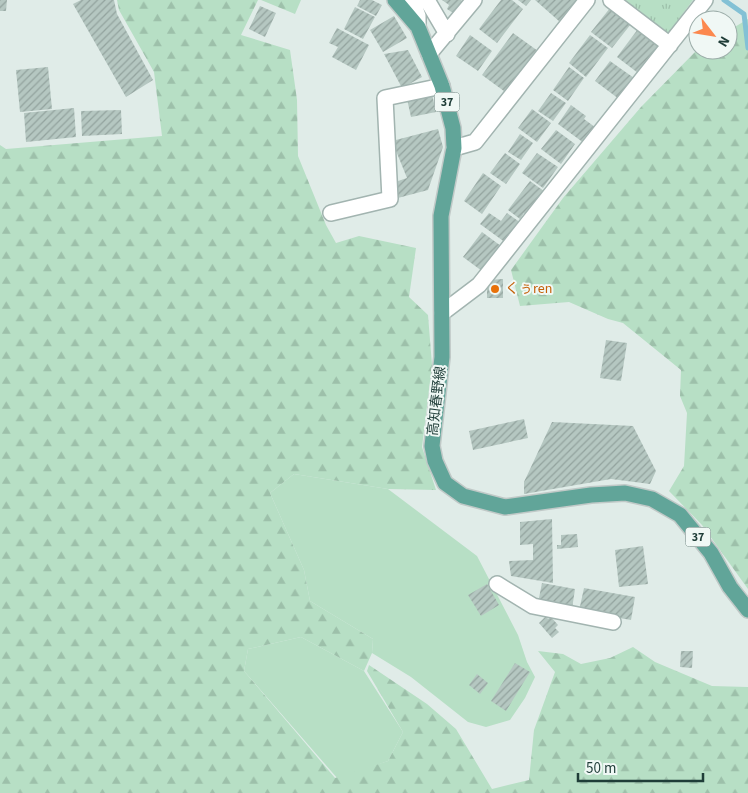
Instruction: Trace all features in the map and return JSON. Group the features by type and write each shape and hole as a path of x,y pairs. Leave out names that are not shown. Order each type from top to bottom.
{"main road":[{"name":"高知春野線","path":"395,0 418,27 442,86 449,111 454,148 441,216 442,357 432,446 435,461 442,475 453,491 463,496 505,507 625,493 652,498 680,515 711,554 730,587 748,610"}],"street":[{"path":"412,0 418,16 418,27"},
{"path":"427,0 447,34"},
{"path":"429,54 474,0"},
{"path":"454,148 475,142 586,0"},
{"path":"611,0 670,45"},
{"path":"442,313 479,285 705,0"},
{"path":"331,213 390,199 385,98 442,86"},
{"path":"497,584 533,606 613,622"}],"green space":[{"path":"117,0 258,0 241,35 290,50 297,100 298,156 326,225 336,243 359,236 416,248 409,297 428,315 432,365 422,447 436,490 388,489 294,474 270,493 304,570 310,601 373,639 372,653 364,671 301,637 248,649 244,671 335,778 388,761 403,732 367,671 369,665 427,704 456,729 492,789 529,780 534,730 555,672 538,651 563,654 581,664 610,658 633,647 655,662 712,686 748,687 748,793 0,793 0,145 6,149 162,136 154,72 119,10"},
{"path":"261,0 301,0 295,14"},
{"path":"623,0 693,0 667,35"},
{"path":"748,19 748,589 702,525 669,491 684,466 687,413 680,396 681,370 623,323 608,319 569,302 520,306 511,270 563,198 641,107 688,59 738,60 738,25"},
{"path":"294,474 388,489 477,556 518,635 527,662 535,677 525,698 510,720 486,727 468,722 411,677 372,653 373,639 310,601 304,570 270,493"},
{"path":"301,637 364,671 403,732 388,761 338,779 244,671 248,649"}],"building":[{"path":"0,0 7,0 6,11 0,11"},
{"path":"81,0 114,0 117,14 153,80 126,97 73,4"},
{"path":"360,0 372,0 382,5 376,16 357,6"},
{"path":"442,0 461,0 467,5 459,17 447,9 449,5"},
{"path":"501,0 512,0 523,9 497,43 479,29"},
{"path":"518,0 531,0 526,6"},
{"path":"535,0 578,0 560,22"},
{"path":"260,6 276,13 265,37 249,29"},
{"path":"355,7 375,17 363,39 344,29"},
{"path":"610,8 631,24 612,48 591,32"},
{"path":"394,16 407,38 383,52 370,30"},
{"path":"337,28 369,45 356,70 332,57 338,47 329,43"},
{"path":"638,29 659,44 638,73 617,57"},
{"path":"513,33 538,51 508,94 482,75"},
{"path":"470,35 492,51 478,71 456,56"},
{"path":"590,35 608,48 586,77 569,63"},
{"path":"408,50 422,77 402,88 384,54"},
{"path":"610,61 634,78 619,99 595,81"},
{"path":"48,67 52,109 20,112 16,70"},
{"path":"569,67 584,78 568,101 553,90"},
{"path":"551,93 566,103 553,121 538,111"},
{"path":"432,94 436,112 411,117 407,99"},
{"path":"571,105 586,116 584,119 599,130 588,146 558,124"},
{"path":"74,108 76,137 26,142 24,113"},
{"path":"532,109 551,123 537,142 518,128"},
{"path":"121,110 122,134 82,136 81,111"},
{"path":"438,129 443,147 428,190 394,199 392,183 407,178 392,141"},
{"path":"556,130 575,144 561,164 541,149"},
{"path":"520,134 533,143 521,160 508,152"},
{"path":"505,153 520,164 506,184 490,173"},
{"path":"537,153 558,167 543,188 522,173"},
{"path":"483,173 501,186 482,214 464,201"},
{"path":"530,181 548,194 530,218 524,213 520,219 508,210"},
{"path":"489,213 501,221 507,213 521,223 506,243 480,224"},
{"path":"482,232 501,246 482,271 463,257"},
{"name":"くぅren","path":"503,279 503,298 487,298 487,280"},
{"path":"606,340 627,343 621,381 600,378"},
{"path":"524,419 528,438 473,450 469,431"},
{"path":"552,422 633,426 656,471 650,484 611,479 524,494 524,482"},
{"path":"552,519 553,583 511,576 509,561 533,560 533,544 520,545 520,522"},
{"path":"577,534 578,547 557,549 557,545 561,545 561,535"},
{"path":"643,546 648,584 619,587 615,550"},
{"path":"542,583 575,589 572,609 538,603"},
{"path":"487,584 499,605 481,616 468,595"},
{"path":"584,588 635,597 631,620 579,611"},
{"path":"546,616 548,619 551,617 558,625 555,628 559,632 552,638 539,623"},
{"path":"681,651 693,651 692,668 680,667"},
{"path":"515,663 530,672 506,711 491,701"},
{"path":"477,674 488,683 480,694 469,685"}],"waterway":[{"path":"724,0 744,14 748,48"}],"place":[{"name":"くぅren","path":"495,289"}]}
